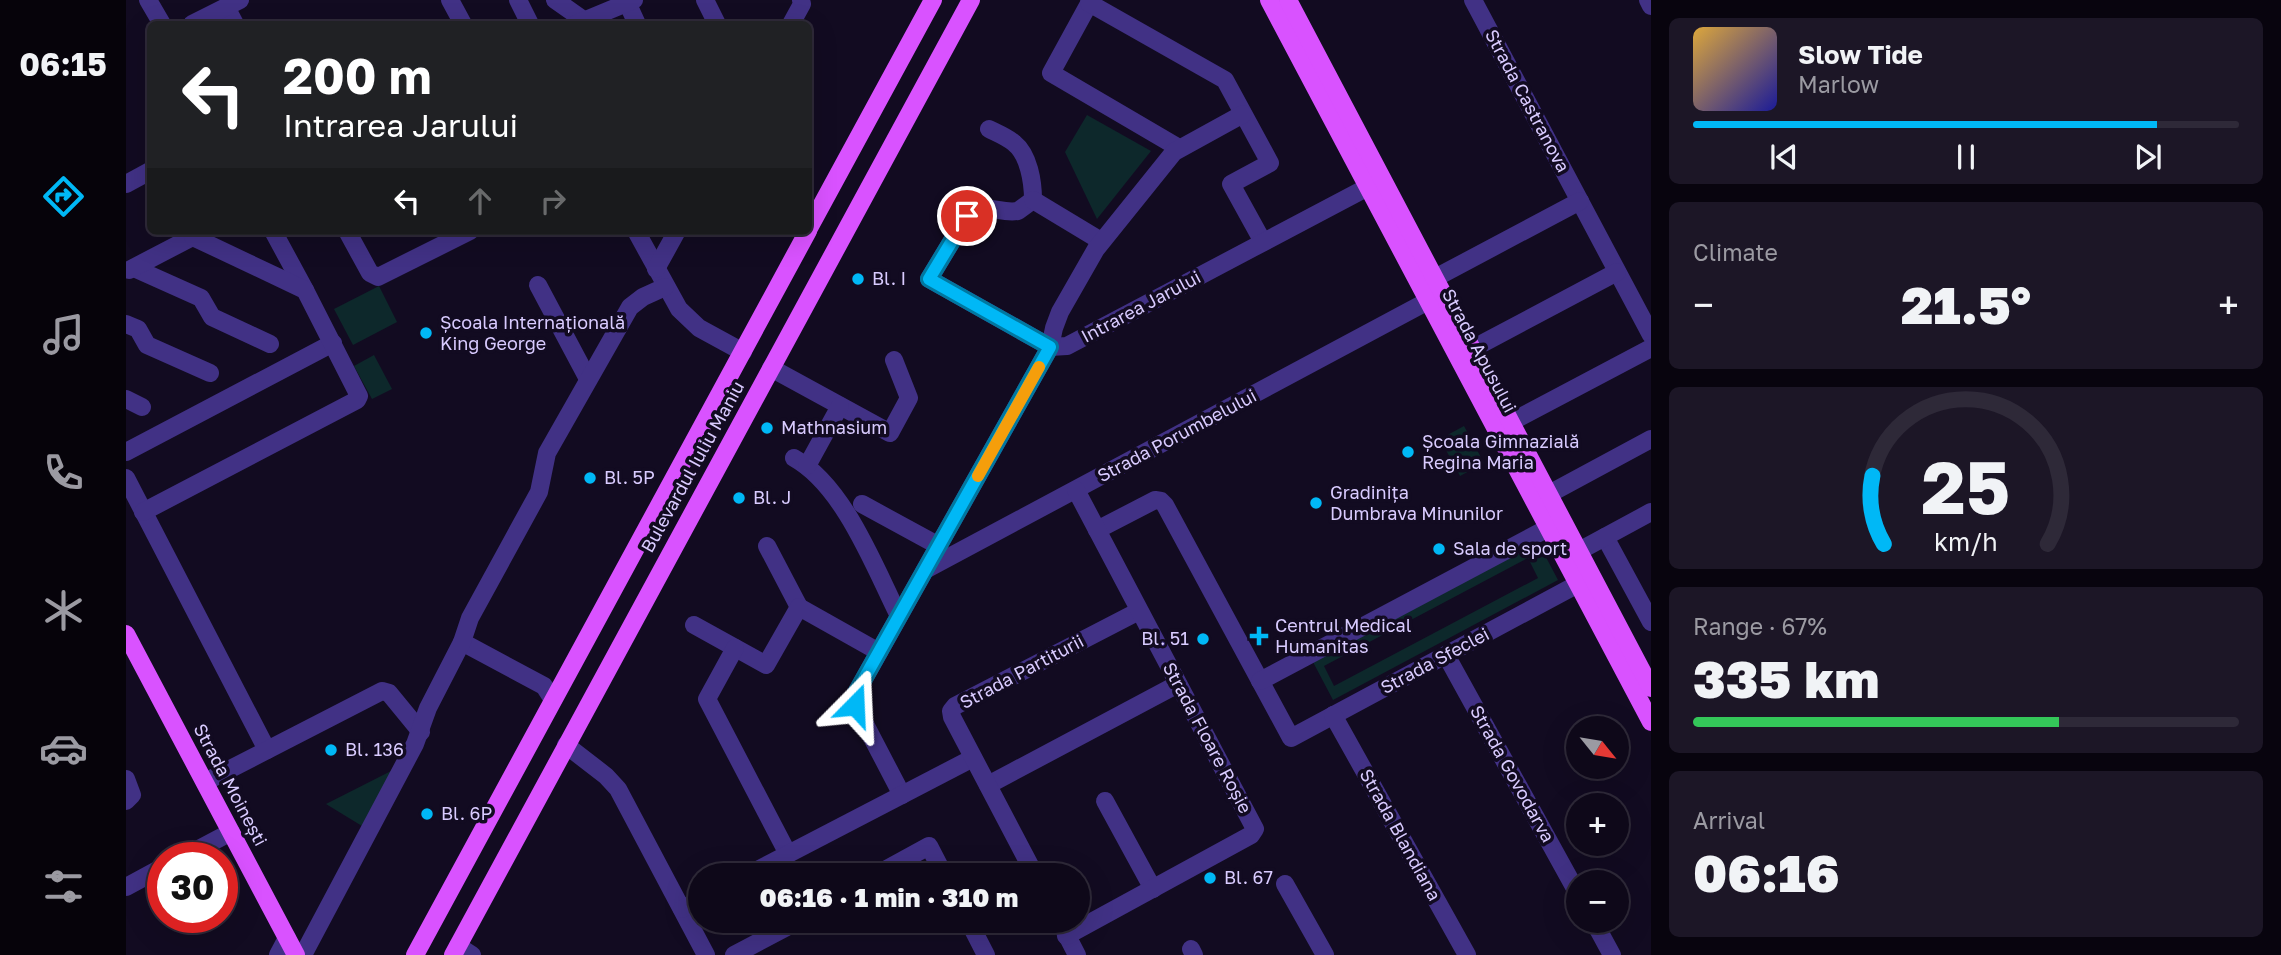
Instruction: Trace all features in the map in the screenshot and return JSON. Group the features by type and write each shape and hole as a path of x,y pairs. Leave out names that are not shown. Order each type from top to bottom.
{"main road":[{"name":"Bulevardul Iuliu Maniu","path":"812,224 933,0"},
{"name":"Bulevardul Iuliu Maniu","path":"461,952 566,745 971,0"},
{"name":"Strada Apusului","path":"1269,0 1367,187 1465,353 1511,422 1549,494 1572,554 1650,717"},
{"name":"Strada Apusului","path":"1288,0 1428,288"},
{"name":"Bulevardul Iuliu Maniu","path":"415,955 806,235"},
{"path":"743,352 771,368"},
{"name":"Strada Apusului","path":"1465,353 1548,528 1572,554"},
{"name":"Strada Apusului","path":"1585,580 1651,688"},
{"name":"Strada Moinești","path":"126,634 296,955"},
{"path":"553,701 582,716"}],"street":[{"path":"148,0 160,21"},
{"path":"450,0 461,21"},
{"path":"518,0 528,21"},
{"path":"555,0 579,21"},
{"path":"705,0 716,21"},
{"path":"793,21 802,4 801,0"},
{"name":"Strada Castranova","path":"1473,0 1651,335"},
{"path":"1648,0 1651,6"},
{"path":"585,21 629,1 636,21"},
{"path":"1180,148 1051,73 1090,1 1225,80 1270,163 1231,184 1263,242"},
{"path":"197,21 233,4"},
{"path":"902,795 854,701 1050,347 1060,312 1101,241 1180,148 1243,114"},
{"path":"989,129 1019,148 1031,177 1033,200"},
{"path":"126,184 147,173"},
{"name":"Intrarea Jarului","path":"1050,347 1067,346 1367,187"},
{"path":"1033,200 1101,241"},
{"path":"1033,200 1018,211 989,208 974,211 967,216 929,279 1050,347"},
{"path":"1428,288 1580,201"},
{"path":"130,270 197,235"},
{"path":"201,235 305,290"},
{"path":"143,512 357,400 359,394 275,235"},
{"path":"349,235 370,273 375,277 382,277 462,235"},
{"path":"638,235 665,287 688,319 743,352"},
{"path":"656,269 675,235"},
{"path":"130,270 201,298 212,317 270,344"},
{"path":"1465,353 1617,272"},
{"path":"538,285 589,379"},
{"path":"303,955 421,732 428,708 462,642 470,618 539,492 547,453 630,307 643,297 665,287"},
{"name":"Strada Porumbelului","path":"925,570 1076,490 1428,288"},
{"path":"126,324 138,329 147,345 210,373"},
{"path":"126,452 333,343"},
{"path":"1511,422 1651,348"},
{"path":"771,368 890,433 909,398 894,360"},
{"path":"840,406 800,462 842,504 899,616"},
{"path":"1549,494 1651,439"},
{"path":"126,478 267,750"},
{"name":"Strada Floare Roșie","path":"1076,490 1255,829 1251,835 1153,889 1090,916"},
{"path":"1097,530 1155,500 1161,500 1259,681 1548,528"},
{"path":"862,504 939,546"},
{"path":"1572,554 1651,512"},
{"path":"1605,537 1651,622"},
{"path":"767,546 799,607 879,652"},
{"name":"Strada Sfeclei","path":"1259,681 1291,738 1585,580"},
{"path":"694,625 766,665 799,607"},
{"name":"Strada Partiturii","path":"1029,863 951,717 951,711 955,706 1139,611"},
{"path":"462,642 544,686 553,701"},
{"path":"735,648 707,699 788,854"},
{"name":"Strada Govodarva","path":"1447,655 1566,872"},
{"path":"988,785 1178,684"},
{"path":"205,782 382,691 389,693 421,732"},
{"name":"Strada Blandiana","path":"1333,715 1467,955"},
{"path":"566,745 606,776 618,789 706,955"},
{"path":"771,863 973,758"},
{"path":"126,779 132,790 132,795 126,801"},
{"path":"1105,801 1153,889"},
{"path":"212,842 231,832"},
{"path":"898,863 929,846 938,863"},
{"path":"126,887 147,876"},
{"path":"1285,884 1325,955"},
{"path":"682,909 688,906"},
{"path":"734,955 775,933"},
{"path":"975,933 986,955"},
{"path":"1066,933 1077,955"},
{"path":"1600,933 1612,955"},
{"path":"278,955 287,938"}],"green space":[{"path":"1087,115 1151,151 1097,219 1065,152"},
{"path":"379,286 397,322 353,345 334,309"},
{"path":"374,355 392,389 372,399 354,366"},
{"path":"1464,426 1484,463 1460,476 1440,439"},
{"path":"1538,542 1558,580 1333,700 1313,662","holes":["1528,558 1538,578 1334,686 1324,666"]},
{"path":"393,770 362,826 326,804"}],"slow traffic":[{"path":"978,476 1039,367"}],"place":[{"name":"Bl. I","path":"858,279"},
{"name":"Școala Internațională King George","path":"426,333"},
{"name":"Mathnasium","path":"767,428"},
{"name":"Școala Gimnazială Regina Maria","path":"1408,452"},
{"name":"Bl. 5P","path":"590,478"},
{"name":"Bl. J","path":"739,498"},
{"name":"Gradinița Dumbrava Minunilor","path":"1316,503"},
{"name":"Sala de sport","path":"1439,549"},
{"name":"Centrul Medical Humanitas","path":"1259,636"},
{"name":"Bl. 51","path":"1203,639"},
{"name":"Bl. 136","path":"331,750"},
{"name":"Bl. 6P","path":"427,814"},
{"name":"Bl. 67","path":"1210,878"}],"route":[{"path":"855,705 856,693 1050,347 929,279 967,216"}]}
